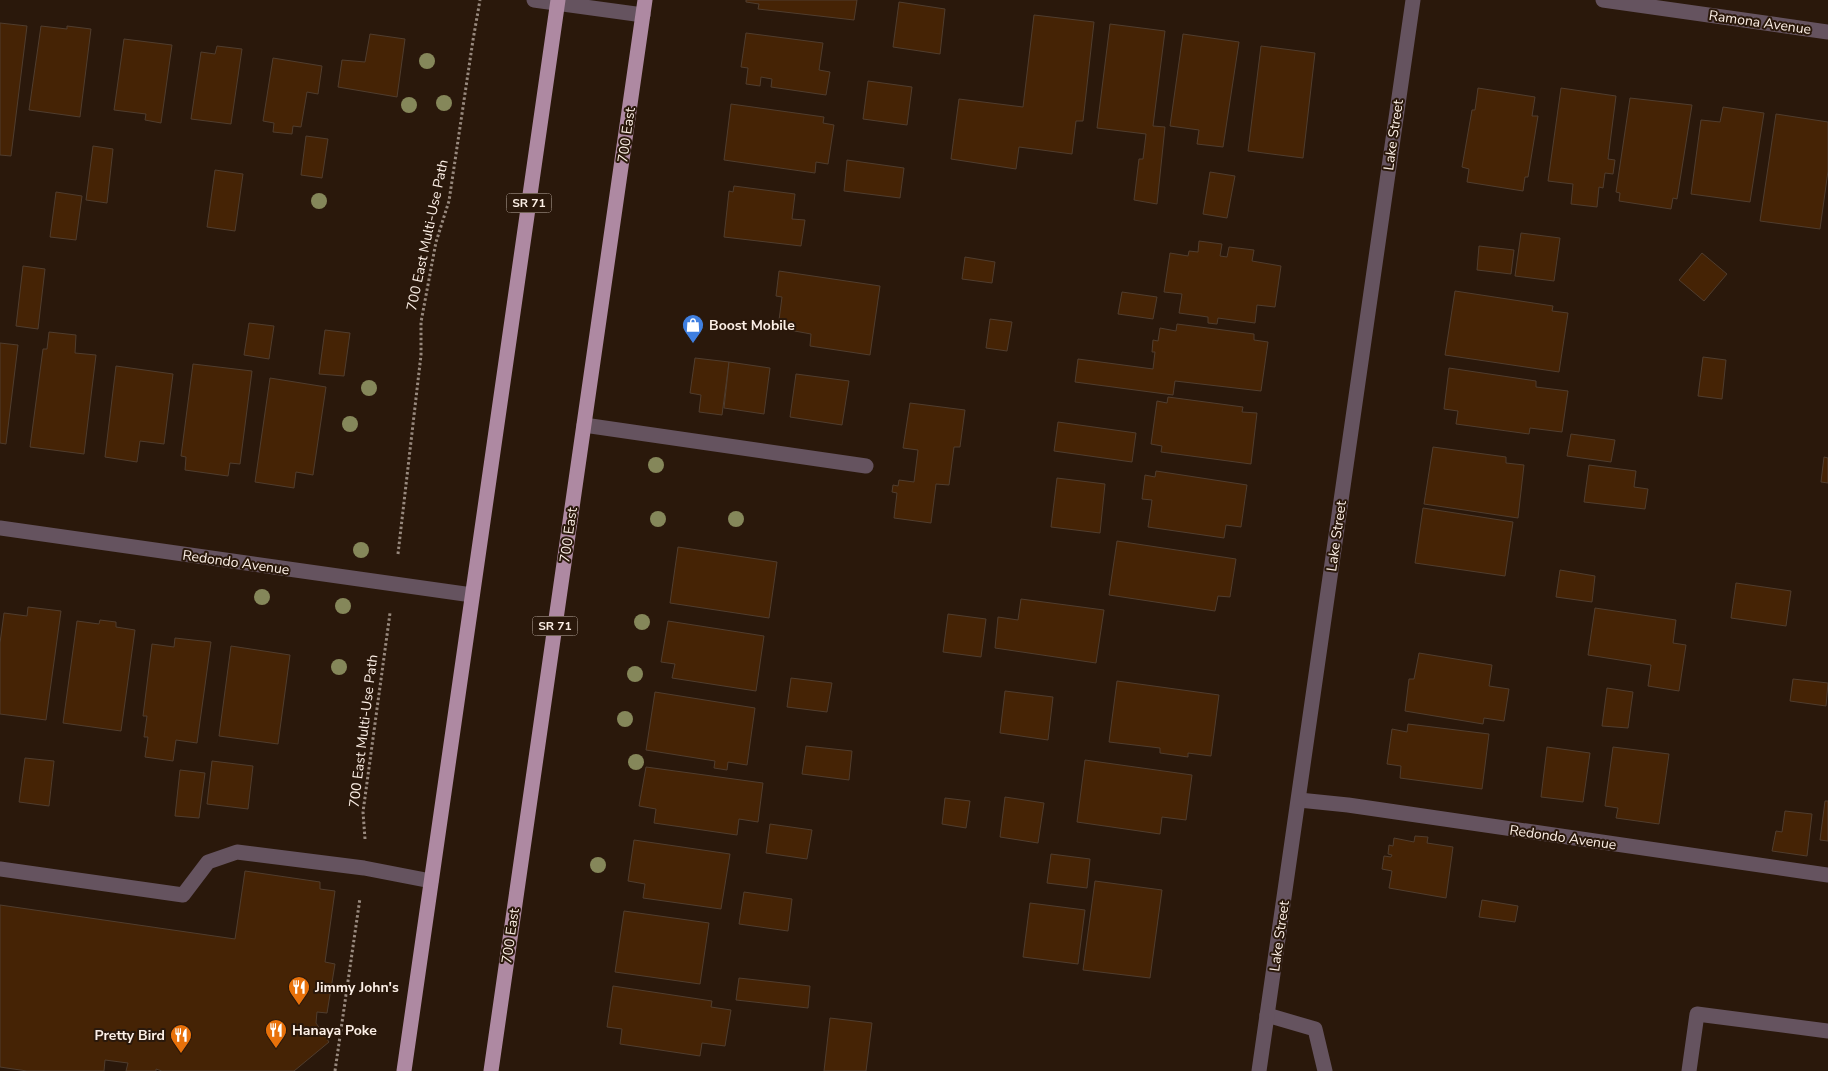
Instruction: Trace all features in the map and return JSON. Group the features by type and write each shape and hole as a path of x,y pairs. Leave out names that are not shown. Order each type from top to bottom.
{"main road":[{"name":"700 East","path":"491,1071 645,0"},
{"name":"SR 71","path":"404,1071 558,2"}],"street":[{"path":"534,0 643,15"},
{"name":"Lake Street","path":"1259,1071 1413,0"},
{"name":"Ramona Avenue","path":"1603,0 1828,32"},
{"path":"584,425 866,466"},
{"name":"Redondo Avenue","path":"0,528 472,596"},
{"name":"Redondo Avenue","path":"1299,800 1367,808 1828,875"},
{"path":"0,869 183,895 208,862 237,852 364,868 431,881"},
{"path":"1689,1071 1697,1014 1828,1032"},
{"path":"1267,1016 1315,1029 1325,1071"}],"path":[{"name":"700 East Multi-Use Path","path":"398,556 421,355 421,322 436,242 449,201 480,0"},
{"name":"700 East Multi-Use Path","path":"365,840 363,812 390,617"},
{"path":"335,1071 360,897"}],"building":[{"path":"746,0 857,0 854,20 758,9 759,4 746,2"},
{"path":"899,2 945,9 940,54 893,47"},
{"path":"1034,15 1094,22 1083,121 1076,121 1072,154 1019,147 1016,169 951,159 959,99 1023,107"},
{"path":"0,23 27,26 11,156 0,155"},
{"path":"1110,24 1165,31 1153,126 1165,127 1157,204 1134,200 1139,159 1143,159 1146,134 1097,128"},
{"path":"41,26 67,29 67,26 91,29 80,117 29,110"},
{"path":"746,33 823,43 819,70 830,72 826,95 771,87 772,79 761,77 760,86 746,84 748,68 741,67"},
{"path":"370,34 405,39 397,97 338,87 342,60 365,62"},
{"path":"1183,34 1239,42 1223,147 1197,144 1199,130 1170,126"},
{"path":"124,39 172,45 161,123 145,120 146,114 114,110"},
{"path":"217,46 242,49 231,124 191,119 201,52 215,54"},
{"path":"1261,46 1315,53 1303,158 1248,151"},
{"path":"273,58 322,66 318,94 307,92 301,127 293,126 292,134 273,132 274,123 263,121"},
{"path":"868,81 912,87 907,125 863,119"},
{"path":"1478,88 1535,97 1532,116 1538,116 1528,177 1525,177 1523,191 1467,182 1469,169 1462,167 1472,110 1475,110"},
{"path":"1561,88 1616,96 1608,159 1615,160 1613,174 1605,173 1603,188 1599,187 1597,207 1571,204 1573,184 1548,181"},
{"path":"1630,98 1692,105 1677,199 1673,198 1671,209 1619,201 1620,193 1616,192"},
{"path":"731,104 824,117 823,123 834,125 828,164 816,162 815,173 724,160"},
{"path":"1723,107 1764,113 1750,202 1691,194 1701,120 1720,122"},
{"path":"1776,114 1828,122 1828,171 1820,229 1760,221"},
{"path":"306,136 328,139 322,178 301,175"},
{"path":"93,146 113,149 107,203 86,200"},
{"path":"847,160 904,168 900,198 844,191"},
{"path":"215,170 243,174 235,231 207,227"},
{"path":"1210,172 1235,176 1227,218 1203,214"},
{"path":"734,186 795,194 792,219 805,220 801,246 724,237 729,191 733,192"},
{"path":"56,192 82,196 76,240 50,237"},
{"path":"1521,233 1560,238 1554,281 1515,276"},
{"path":"1199,241 1222,244 1220,256 1227,257 1229,247 1254,250 1252,261 1281,266 1275,307 1257,305 1255,323 1218,318 1217,324 1208,323 1208,317 1179,313 1182,294 1164,292 1170,253 1188,256 1189,251 1198,252"},
{"path":"1479,246 1514,250 1511,274 1477,270"},
{"path":"1702,253 1727,274 1704,301 1679,280"},
{"path":"965,257 995,262 992,283 962,279"},
{"path":"23,266 45,269 38,329 16,326"},
{"path":"779,271 880,286 870,355 810,346 811,334 778,328 782,297 776,296"},
{"path":"1455,291 1553,306 1552,311 1568,313 1559,372 1445,355"},
{"path":"1122,292 1157,297 1153,319 1118,314"},
{"path":"990,319 1012,322 1007,351 986,348"},
{"path":"249,323 274,326 269,359 244,355"},
{"path":"1177,324 1254,334 1254,340 1268,342 1261,391 1175,381 1173,395 1075,382 1078,359 1153,369 1155,352 1152,352 1153,340 1158,341 1160,328 1176,331"},
{"path":"325,330 350,333 344,376 319,374"},
{"path":"49,332 76,335 75,353 96,355 84,454 30,447 43,349 47,349"},
{"path":"0,343 18,345 6,444 0,443"},
{"path":"1703,357 1726,360 1722,399 1698,396"},
{"path":"695,358 729,362 722,415 699,412 701,395 690,393"},
{"path":"729,362 770,368 764,414 724,408"},
{"path":"193,364 252,371 240,464 230,463 228,476 185,470 186,457 181,456"},
{"path":"116,366 173,374 164,444 140,441 137,462 105,457"},
{"path":"1449,368 1536,381 1536,387 1568,391 1562,432 1530,428 1529,434 1456,424 1458,411 1444,409"},
{"path":"796,374 849,381 842,425 790,417"},
{"path":"270,378 326,387 313,475 296,472 294,488 255,482"},
{"path":"1168,397 1243,407 1242,412 1257,413 1251,464 1161,452 1162,446 1151,444 1157,401 1167,403"},
{"path":"910,403 965,410 960,447 954,447 949,485 936,484 931,523 894,518 897,493 892,492 893,485 898,486 899,480 914,482 918,450 903,448"},
{"path":"1058,422 1136,433 1132,462 1054,451"},
{"path":"1571,434 1615,440 1611,462 1567,456"},
{"path":"1433,447 1506,457 1506,463 1524,465 1518,518 1424,504"},
{"path":"1824,457 1828,458 1828,483 1821,482"},
{"path":"1589,465 1636,471 1634,487 1648,489 1645,509 1584,502"},
{"path":"1156,471 1247,485 1241,527 1226,525 1224,538 1148,527 1152,500 1142,499 1145,475 1155,477"},
{"path":"1057,478 1105,484 1100,533 1051,527"},
{"path":"1423,508 1513,522 1505,576 1415,563"},
{"path":"1117,541 1236,559 1230,597 1218,596 1215,611 1109,595"},
{"path":"678,547 777,562 769,618 670,603"},
{"path":"1560,570 1595,576 1592,602 1556,597"},
{"path":"1736,583 1791,591 1786,626 1731,618"},
{"path":"1021,599 1104,610 1096,663 995,648 998,617 1018,620"},
{"path":"28,607 61,611 46,720 0,714 0,643 4,613 27,616"},
{"path":"1595,608 1676,620 1673,643 1686,645 1679,691 1648,686 1651,665 1588,655"},
{"path":"948,614 986,619 981,657 943,652"},
{"path":"100,620 116,622 116,627 135,630 121,731 63,723 77,621 99,624"},
{"path":"668,621 764,636 756,691 672,678 675,664 661,662"},
{"path":"175,638 211,642 197,743 176,740 173,761 145,757 148,737 144,737 147,716 143,716 152,644 174,647"},
{"path":"231,646 290,655 278,744 219,736"},
{"path":"1419,653 1492,665 1489,686 1509,689 1504,721 1484,718 1483,724 1405,711 1409,679 1414,679"},
{"path":"791,678 832,683 827,712 787,707"},
{"path":"1793,679 1828,683 1826,706 1790,701"},
{"path":"1117,681 1219,695 1211,756 1188,753 1188,757 1160,753 1160,748 1109,742"},
{"path":"1607,688 1633,692 1628,728 1602,726"},
{"path":"1005,691 1053,697 1048,740 1000,733"},
{"path":"655,692 755,708 747,765 728,762 727,770 714,768 715,761 646,750"},
{"path":"1408,724 1489,734 1482,789 1400,778 1401,766 1387,764 1392,729 1407,732"},
{"path":"806,746 852,751 849,780 802,774"},
{"path":"1547,747 1590,753 1583,802 1541,797"},
{"path":"1613,747 1669,754 1659,824 1616,818 1618,808 1605,806"},
{"path":"25,758 54,761 49,806 19,802"},
{"path":"1085,760 1192,775 1186,820 1162,817 1160,834 1077,822"},
{"path":"212,761 253,766 248,809 207,804"},
{"path":"646,767 763,783 758,822 739,819 737,835 654,823 656,809 639,806"},
{"path":"180,770 205,773 199,818 175,816"},
{"path":"1005,797 1044,803 1038,843 1000,837"},
{"path":"945,798 970,801 966,828 942,824"},
{"path":"1825,801 1828,801 1828,841 1820,840"},
{"path":"1785,811 1812,814 1807,856 1772,851 1776,831 1782,832"},
{"path":"770,824 812,830 807,859 766,853"},
{"path":"1415,836 1428,837 1427,843 1453,847 1446,898 1389,888 1392,871 1382,869 1384,856 1391,857 1392,855 1388,854 1389,845 1393,846 1394,838 1414,842"},
{"path":"634,840 730,854 721,909 643,898 645,884 628,881"},
{"path":"1051,854 1090,859 1087,888 1047,883"},
{"path":"245,871 320,882 320,889 335,891 325,962 335,964 327,1013 317,1012 316,1023 329,1042 294,1071 162,1071 156,1069 156,1071 126,1071 128,1063 105,1060 104,1071 27,1071 0,1067 0,905 235,939"},
{"path":"1095,881 1162,890 1150,978 1083,970"},
{"path":"744,892 792,899 788,931 739,924"},
{"path":"1482,900 1518,906 1515,922 1479,917"},
{"path":"1030,903 1085,910 1078,964 1023,957"},
{"path":"624,911 709,923 700,984 615,972"},
{"path":"739,978 810,986 808,1008 736,1000"},
{"path":"613,986 712,1001 711,1007 731,1010 725,1046 702,1043 700,1056 620,1044 622,1029 607,1027"},
{"path":"830,1018 872,1023 866,1071 824,1071"}],"place":[{"name":"Boost Mobile","path":"693,344"},
{"name":"Jimmy John's","path":"299,1006"},
{"name":"Hanaya Poke","path":"276,1049"},
{"name":"Pretty Bird","path":"181,1054"}]}
